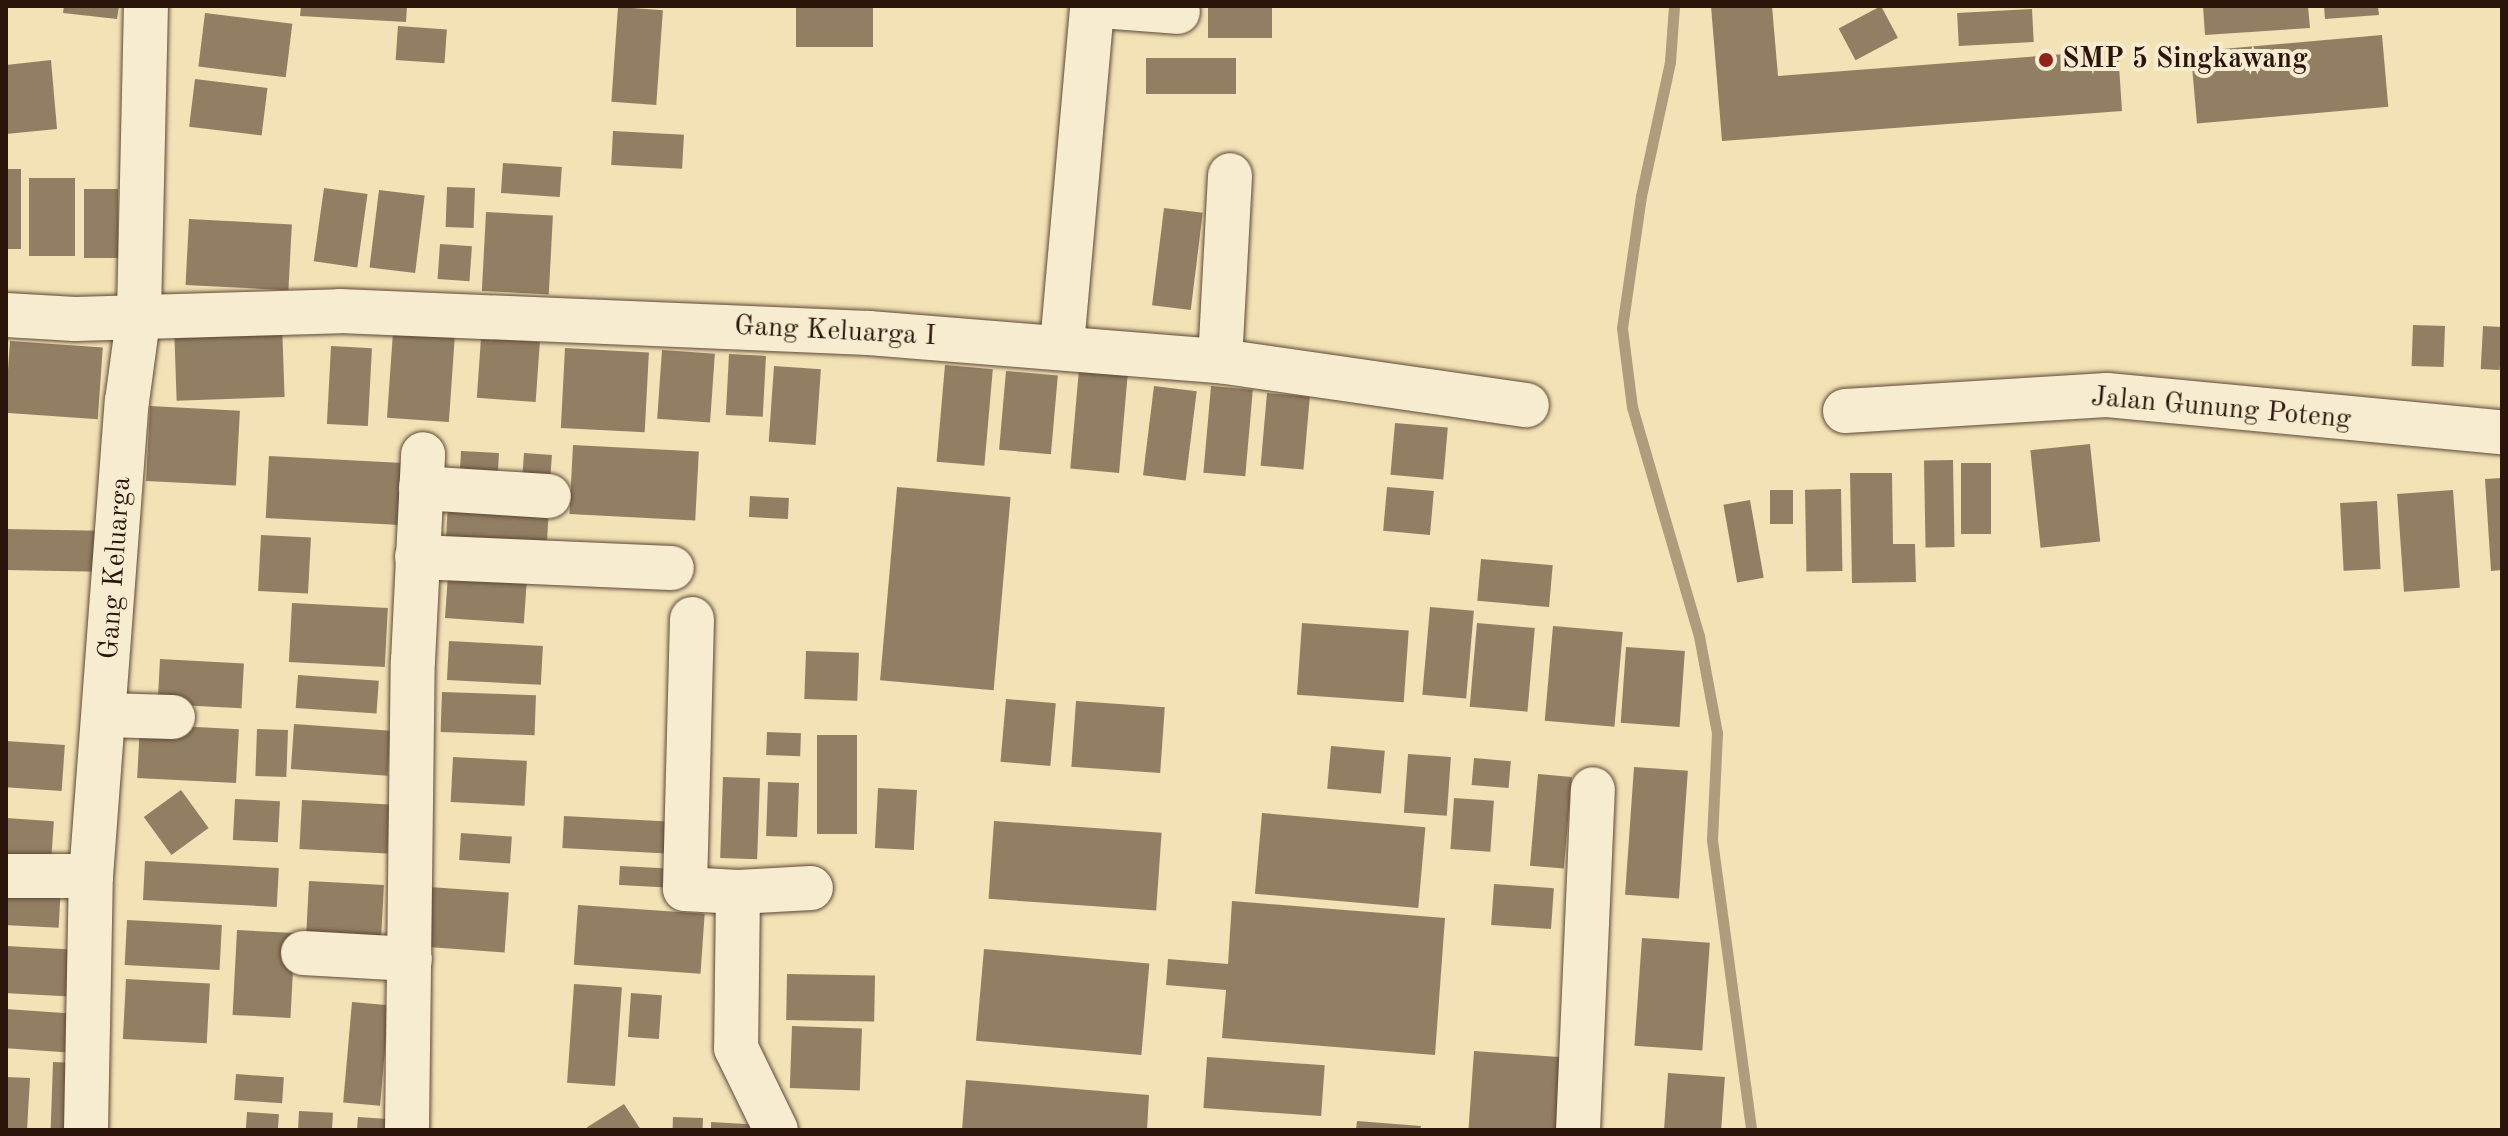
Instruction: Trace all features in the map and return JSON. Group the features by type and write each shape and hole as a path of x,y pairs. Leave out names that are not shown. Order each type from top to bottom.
{"street":[{"name":"Gang Keluarga","path":"86,1130 91,876 127,401 139,313 146,6"},
{"path":"1062,345 1092,6"},
{"path":"1100,6 1178,12"},
{"path":"1220,361 1230,175"},
{"name":"Gang Keluarga I","path":"6,315 75,319 139,313 340,311 551,318 1062,345 1220,361 1527,405"},
{"name":"Jalan Gunung Poteng","path":"1845,411 2107,395 2502,432"},
{"path":"407,1130 417,557 422,471 549,496"},
{"path":"417,557 672,568"},
{"path":"692,619 685,889 738,892 811,888"},
{"path":"105,715 173,717"},
{"path":"1578,1130 1593,789"},
{"path":"6,876 91,876"},
{"path":"738,892 736,1048 776,1130"},
{"path":"303,953 410,959"}],"building":[{"path":"64,6 119,6 117,19 63,13"},
{"path":"301,6 407,6 406,22 300,16"},
{"path":"796,6 873,6 873,47 796,47"},
{"path":"1208,6 1272,6 1272,38 1208,38"},
{"path":"1711,6 1772,6 1778,76 2118,50 2122,111 1722,141"},
{"path":"1881,6 1898,38 1856,60 1839,29"},
{"path":"2203,6 2308,6 2310,28 2205,35"},
{"path":"2324,6 2378,6 2379,15 2325,19"},
{"path":"618,7 663,10 656,105 611,102"},
{"path":"2032,9 2034,42 1959,46 1957,13"},
{"path":"205,13 292,24 286,77 198,67"},
{"path":"398,26 447,29 445,63 396,60"},
{"path":"2382,35 2388,107 2197,123 2191,52"},
{"path":"1146,58 1236,58 1236,94 1146,94"},
{"path":"51,60 57,129 6,134 6,65"},
{"path":"195,79 267,88 262,136 189,127"},
{"path":"613,131 684,135 682,169 611,165"},
{"path":"503,163 562,167 560,197 501,193"},
{"path":"6,169 21,169 21,249 6,249"},
{"path":"29,178 75,178 75,256 29,256"},
{"path":"447,187 475,188 474,228 446,227"},
{"path":"324,188 368,194 357,267 314,261"},
{"path":"84,189 118,189 118,258 84,258"},
{"path":"379,190 425,196 415,273 369,267"},
{"path":"1164,208 1203,213 1191,310 1152,305"},
{"path":"486,212 553,216 549,294 482,291"},
{"path":"189,219 292,224 288,290 186,285"},
{"path":"440,244 472,246 469,281 438,279"},
{"path":"282,323 285,397 177,401 174,327"},
{"path":"2413,325 2445,326 2444,367 2412,366"},
{"path":"2483,326 2502,327 2500,370 2481,369"},
{"path":"393,332 455,336 449,422 387,418"},
{"path":"481,338 540,342 536,402 477,398"},
{"path":"10,341 103,347 98,419 6,413"},
{"path":"331,346 372,348 368,426 327,424"},
{"path":"565,348 649,352 645,432 561,428"},
{"path":"662,350 715,354 710,423 657,419"},
{"path":"729,354 766,356 763,417 726,415"},
{"path":"945,365 993,369 984,466 937,462"},
{"path":"774,366 821,369 816,445 769,442"},
{"path":"1079,369 1128,373 1119,473 1070,469"},
{"path":"1006,371 1058,376 1051,454 999,450"},
{"path":"1154,386 1197,391 1186,481 1143,475"},
{"path":"1211,386 1253,390 1245,476 1203,473"},
{"path":"1267,393 1310,397 1303,469 1261,466"},
{"path":"150,406 240,411 236,486 146,481"},
{"path":"1395,423 1448,428 1443,479 1390,475"},
{"path":"2090,444 2100,541 2041,548 2030,450"},
{"path":"573,445 699,452 695,520 569,514"},
{"path":"461,451 499,453 497,490 459,488"},
{"path":"524,453 552,455 550,489 522,487"},
{"path":"269,456 403,463 400,525 266,518"},
{"path":"1953,460 1955,547 1926,547 1924,461"},
{"path":"1961,463 1991,463 1991,534 1961,534"},
{"path":"1850,473 1892,473 1893,544 1915,544 1916,582 1852,583"},
{"path":"2502,478 2502,570 2491,571 2485,479"},
{"path":"897,487 1011,497 994,690 880,680"},
{"path":"1387,487 1434,491 1430,535 1383,531"},
{"path":"1841,489 1842,571 1806,572 1805,490"},
{"path":"1770,490 1793,490 1793,524 1770,524"},
{"path":"2453,490 2460,588 2404,592 2397,494"},
{"path":"750,496 789,498 788,519 749,517"},
{"path":"1750,500 1764,578 1737,582 1723,505"},
{"path":"2377,501 2381,569 2344,571 2340,503"},
{"path":"448,502 549,507 546,556 445,551"},
{"path":"6,529 101,531 100,572 6,570"},
{"path":"261,535 311,538 308,594 258,591"},
{"path":"1481,559 1553,565 1549,607 1477,601"},
{"path":"448,575 527,581 524,623 445,618"},
{"path":"292,603 388,608 385,667 289,662"},
{"path":"1430,607 1474,611 1466,698 1422,695"},
{"path":"1302,623 1409,630 1404,702 1297,695"},
{"path":"1477,623 1535,628 1527,712 1470,707"},
{"path":"1553,626 1623,632 1614,727 1545,721"},
{"path":"449,641 543,646 541,685 447,680"},
{"path":"1626,647 1685,651 1680,727 1621,723"},
{"path":"806,651 859,653 857,701 804,699"},
{"path":"160,659 244,663 242,708 158,704"},
{"path":"298,675 379,681 377,714 296,708"},
{"path":"442,692 536,695 535,735 441,732"},
{"path":"1006,699 1056,703 1050,766 1001,762"},
{"path":"1076,701 1165,707 1160,773 1071,767"},
{"path":"140,724 239,729 236,783 137,778"},
{"path":"294,724 391,731 388,776 291,769"},
{"path":"257,729 288,730 286,777 255,776"},
{"path":"767,732 801,733 800,756 766,755"},
{"path":"817,735 857,735 857,834 817,834"},
{"path":"6,741 65,745 62,791 6,787"},
{"path":"1331,746 1385,751 1381,794 1327,789"},
{"path":"1408,754 1451,757 1447,816 1404,813"},
{"path":"453,757 527,761 525,806 451,802"},
{"path":"1474,758 1511,761 1509,788 1472,785"},
{"path":"1634,767 1688,771 1679,898 1625,895"},
{"path":"1538,774 1572,777 1564,869 1530,866"},
{"path":"723,777 760,778 757,859 720,858"},
{"path":"768,782 799,783 797,837 766,836"},
{"path":"878,788 917,790 914,850 875,848"},
{"path":"181,790 209,828 171,855 144,817"},
{"path":"1454,798 1494,801 1490,852 1450,849"},
{"path":"235,799 280,801 278,842 233,840"},
{"path":"302,800 390,805 387,854 299,849"},
{"path":"1262,813 1425,827 1418,908 1255,894"},
{"path":"564,816 673,822 671,854 562,848"},
{"path":"6,818 54,821 50,871 6,868"},
{"path":"994,821 1162,833 1156,911 989,899"},
{"path":"461,833 512,837 510,863 459,860"},
{"path":"145,861 279,868 277,907 143,900"},
{"path":"620,866 673,869 672,888 619,885"},
{"path":"309,881 384,885 381,938 306,934"},
{"path":"6,882 61,885 59,928 6,925"},
{"path":"1494,884 1554,888 1551,929 1491,925"},
{"path":"429,887 509,893 505,952 425,947"},
{"path":"1232,901 1445,918 1435,1055 1222,1038 1226,990 1166,985 1168,959 1228,964"},
{"path":"578,905 705,914 701,974 574,965"},
{"path":"127,920 222,925 220,970 125,965"},
{"path":"237,930 295,933 290,1018 233,1015"},
{"path":"1642,938 1710,943 1702,1050 1634,1046"},
{"path":"6,946 77,950 74,997 6,993"},
{"path":"984,949 1149,963 1141,1055 976,1041"},
{"path":"787,974 875,976 874,1022 786,1020"},
{"path":"126,979 210,983 207,1043 123,1039"},
{"path":"574,984 622,987 615,1086 567,1083"},
{"path":"631,993 662,995 659,1039 628,1037"},
{"path":"352,1002 389,1005 380,1106 343,1103"},
{"path":"6,1009 71,1014 68,1052 6,1048"},
{"path":"792,1026 862,1028 860,1090 790,1088"},
{"path":"1474,1051 1566,1057 1561,1130 1468,1130"},
{"path":"1207,1057 1325,1065 1321,1116 1203,1108"},
{"path":"53,1062 86,1063 84,1130 51,1130"},
{"path":"1668,1073 1725,1077 1721,1130 1664,1130"},
{"path":"236,1074 284,1077 282,1103 234,1100"},
{"path":"6,1077 30,1078 27,1130 6,1130"},
{"path":"966,1080 1149,1095 1147,1130 962,1130"},
{"path":"624,1104 641,1130 584,1130 589,1126"},
{"path":"299,1111 333,1113 332,1130 298,1130"},
{"path":"247,1112 279,1114 278,1130 246,1130"},
{"path":"358,1117 402,1120 401,1130 357,1130"},
{"path":"673,1117 703,1118 703,1130 673,1130"},
{"path":"1357,1121 1421,1126 1420,1130 1356,1130"},
{"path":"711,1122 764,1125 764,1130 711,1130"}],"waterway":[{"path":"1674,6 1670,62 1641,196 1622,328 1632,407 1699,636 1717,733 1712,840 1751,1130"}],"place":[{"name":"SMP 5 Singkawang","path":"2046,60"}]}
